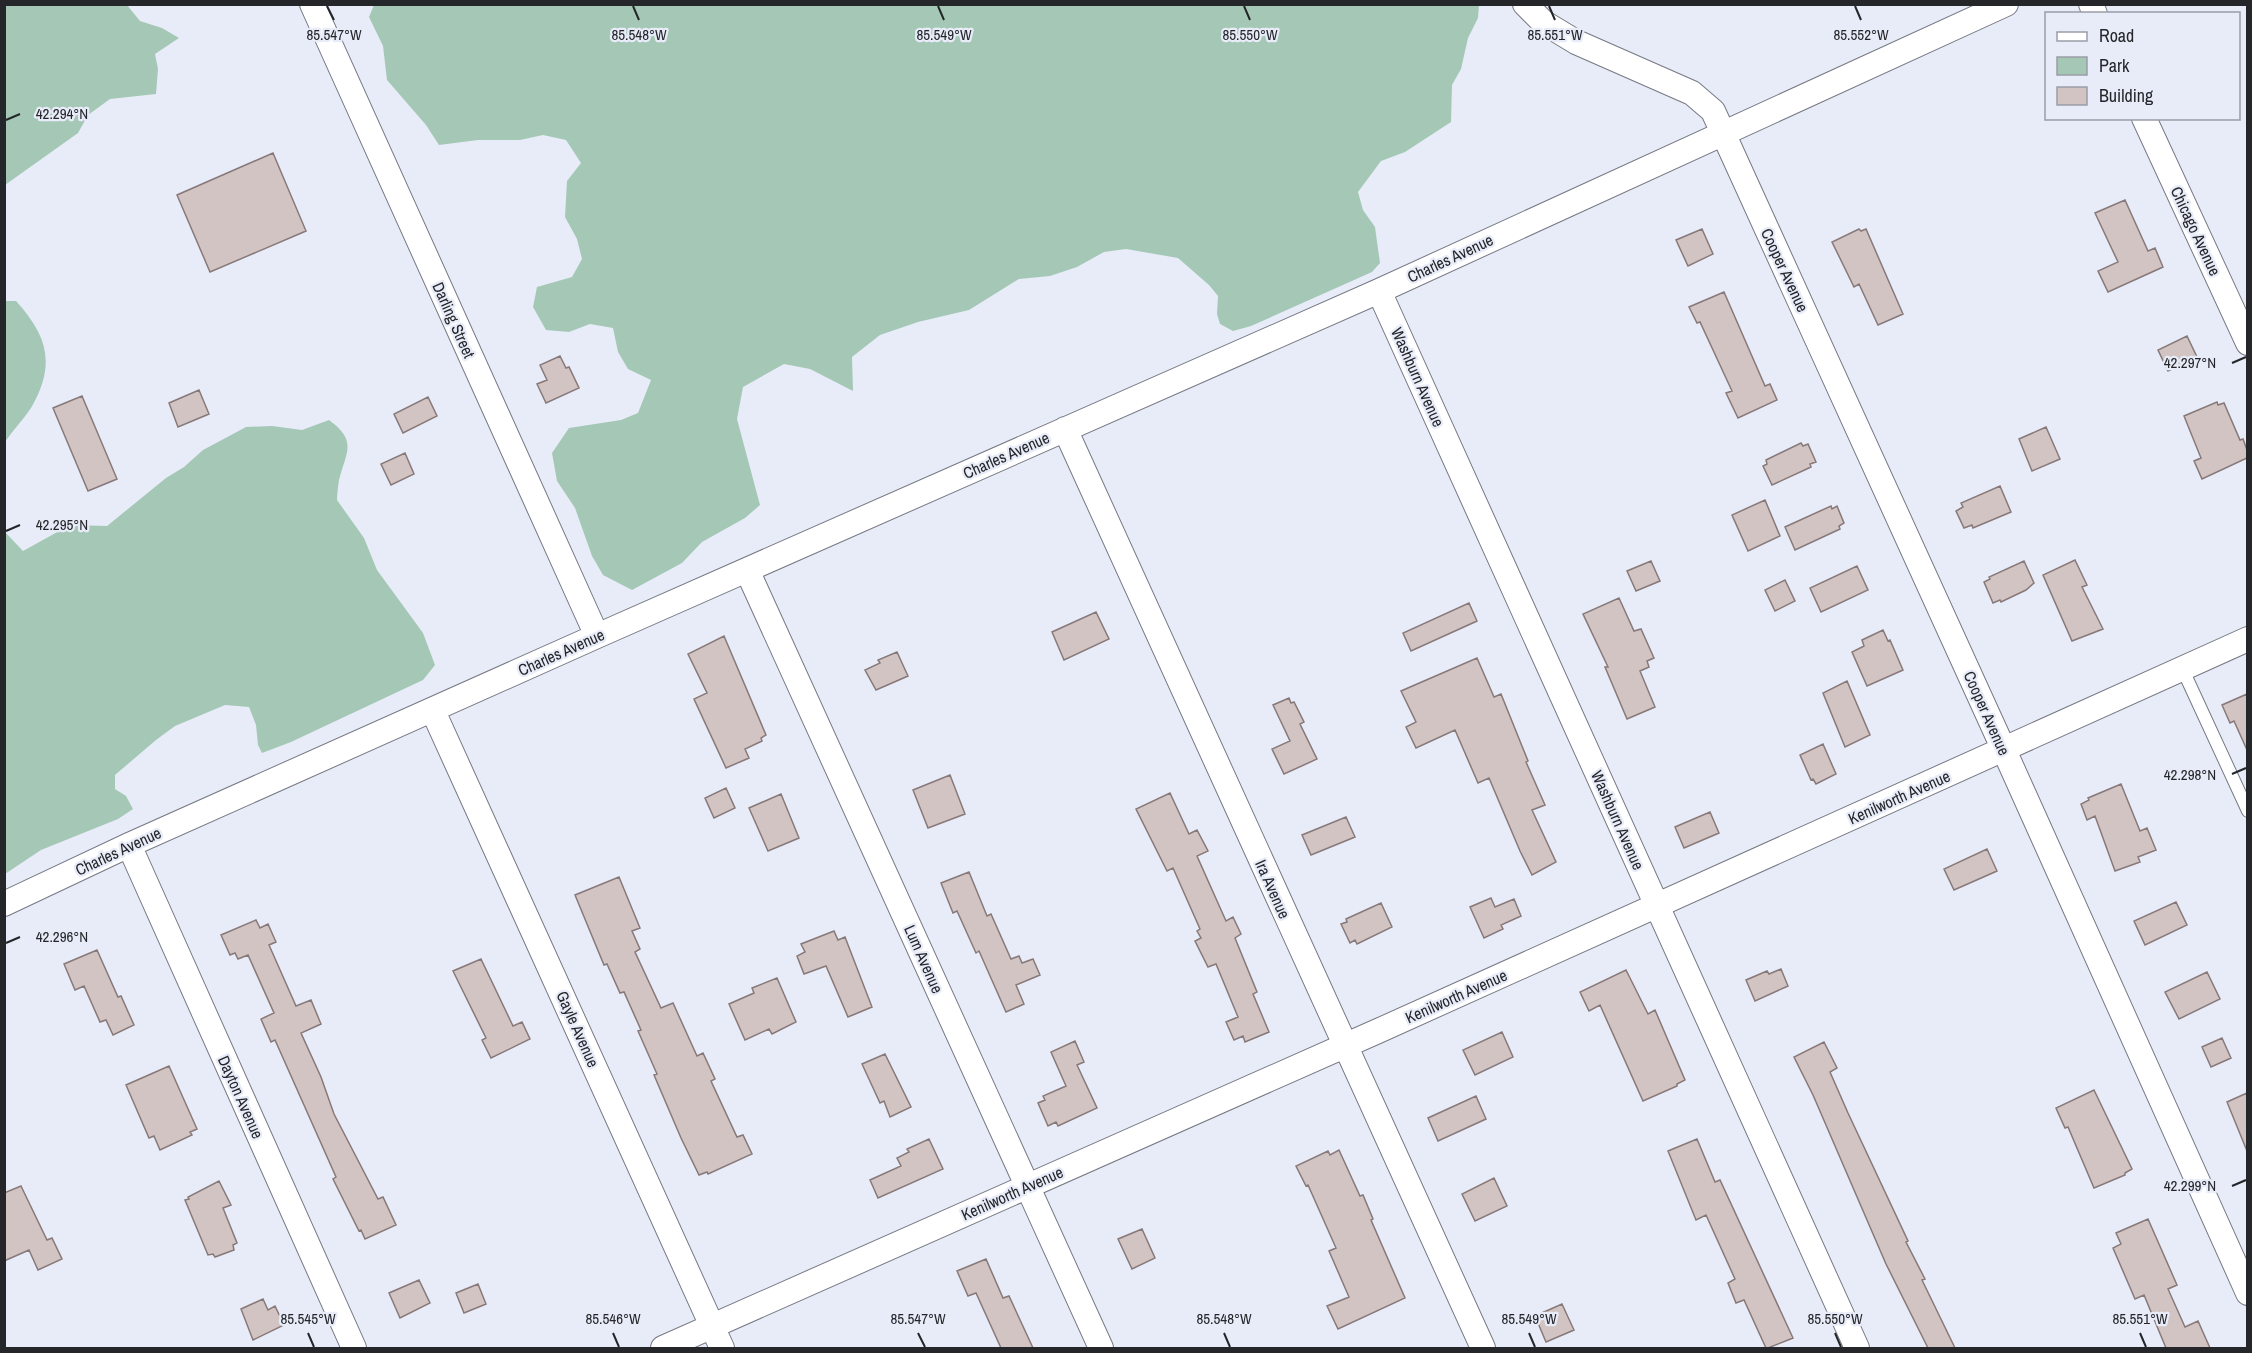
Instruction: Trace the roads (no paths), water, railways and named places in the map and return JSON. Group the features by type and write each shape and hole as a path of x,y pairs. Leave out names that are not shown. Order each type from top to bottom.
{"street":[{"name":"Darling Street","path":"312,4 597,636"},
{"name":"Cooper Avenue","path":"1525,4 1543,22 1576,42 1692,93 1713,111 2004,750 2247,1293"},
{"name":"Charles Avenue","path":"4,904 129,845 597,636 1379,291 2006,4"},
{"name":"Chicago Avenue","path":"2145,120 2247,343"},
{"name":"Washburn Avenue","path":"1379,291 1857,1348"},
{"name":"Ira Avenue","path":"1065,429 1483,1348"},
{"name":"Lum Avenue","path":"747,570 1101,1348"},
{"name":"Kenilworth Avenue","path":"663,1348 717,1338 1028,1186 1657,906 2247,639"},
{"name":"Gayle Avenue","path":"433,711 717,1338"},
{"name":"Dayton Avenue","path":"129,845 354,1348"}],"lane":[{"path":"2182,668 2247,811"}]}
